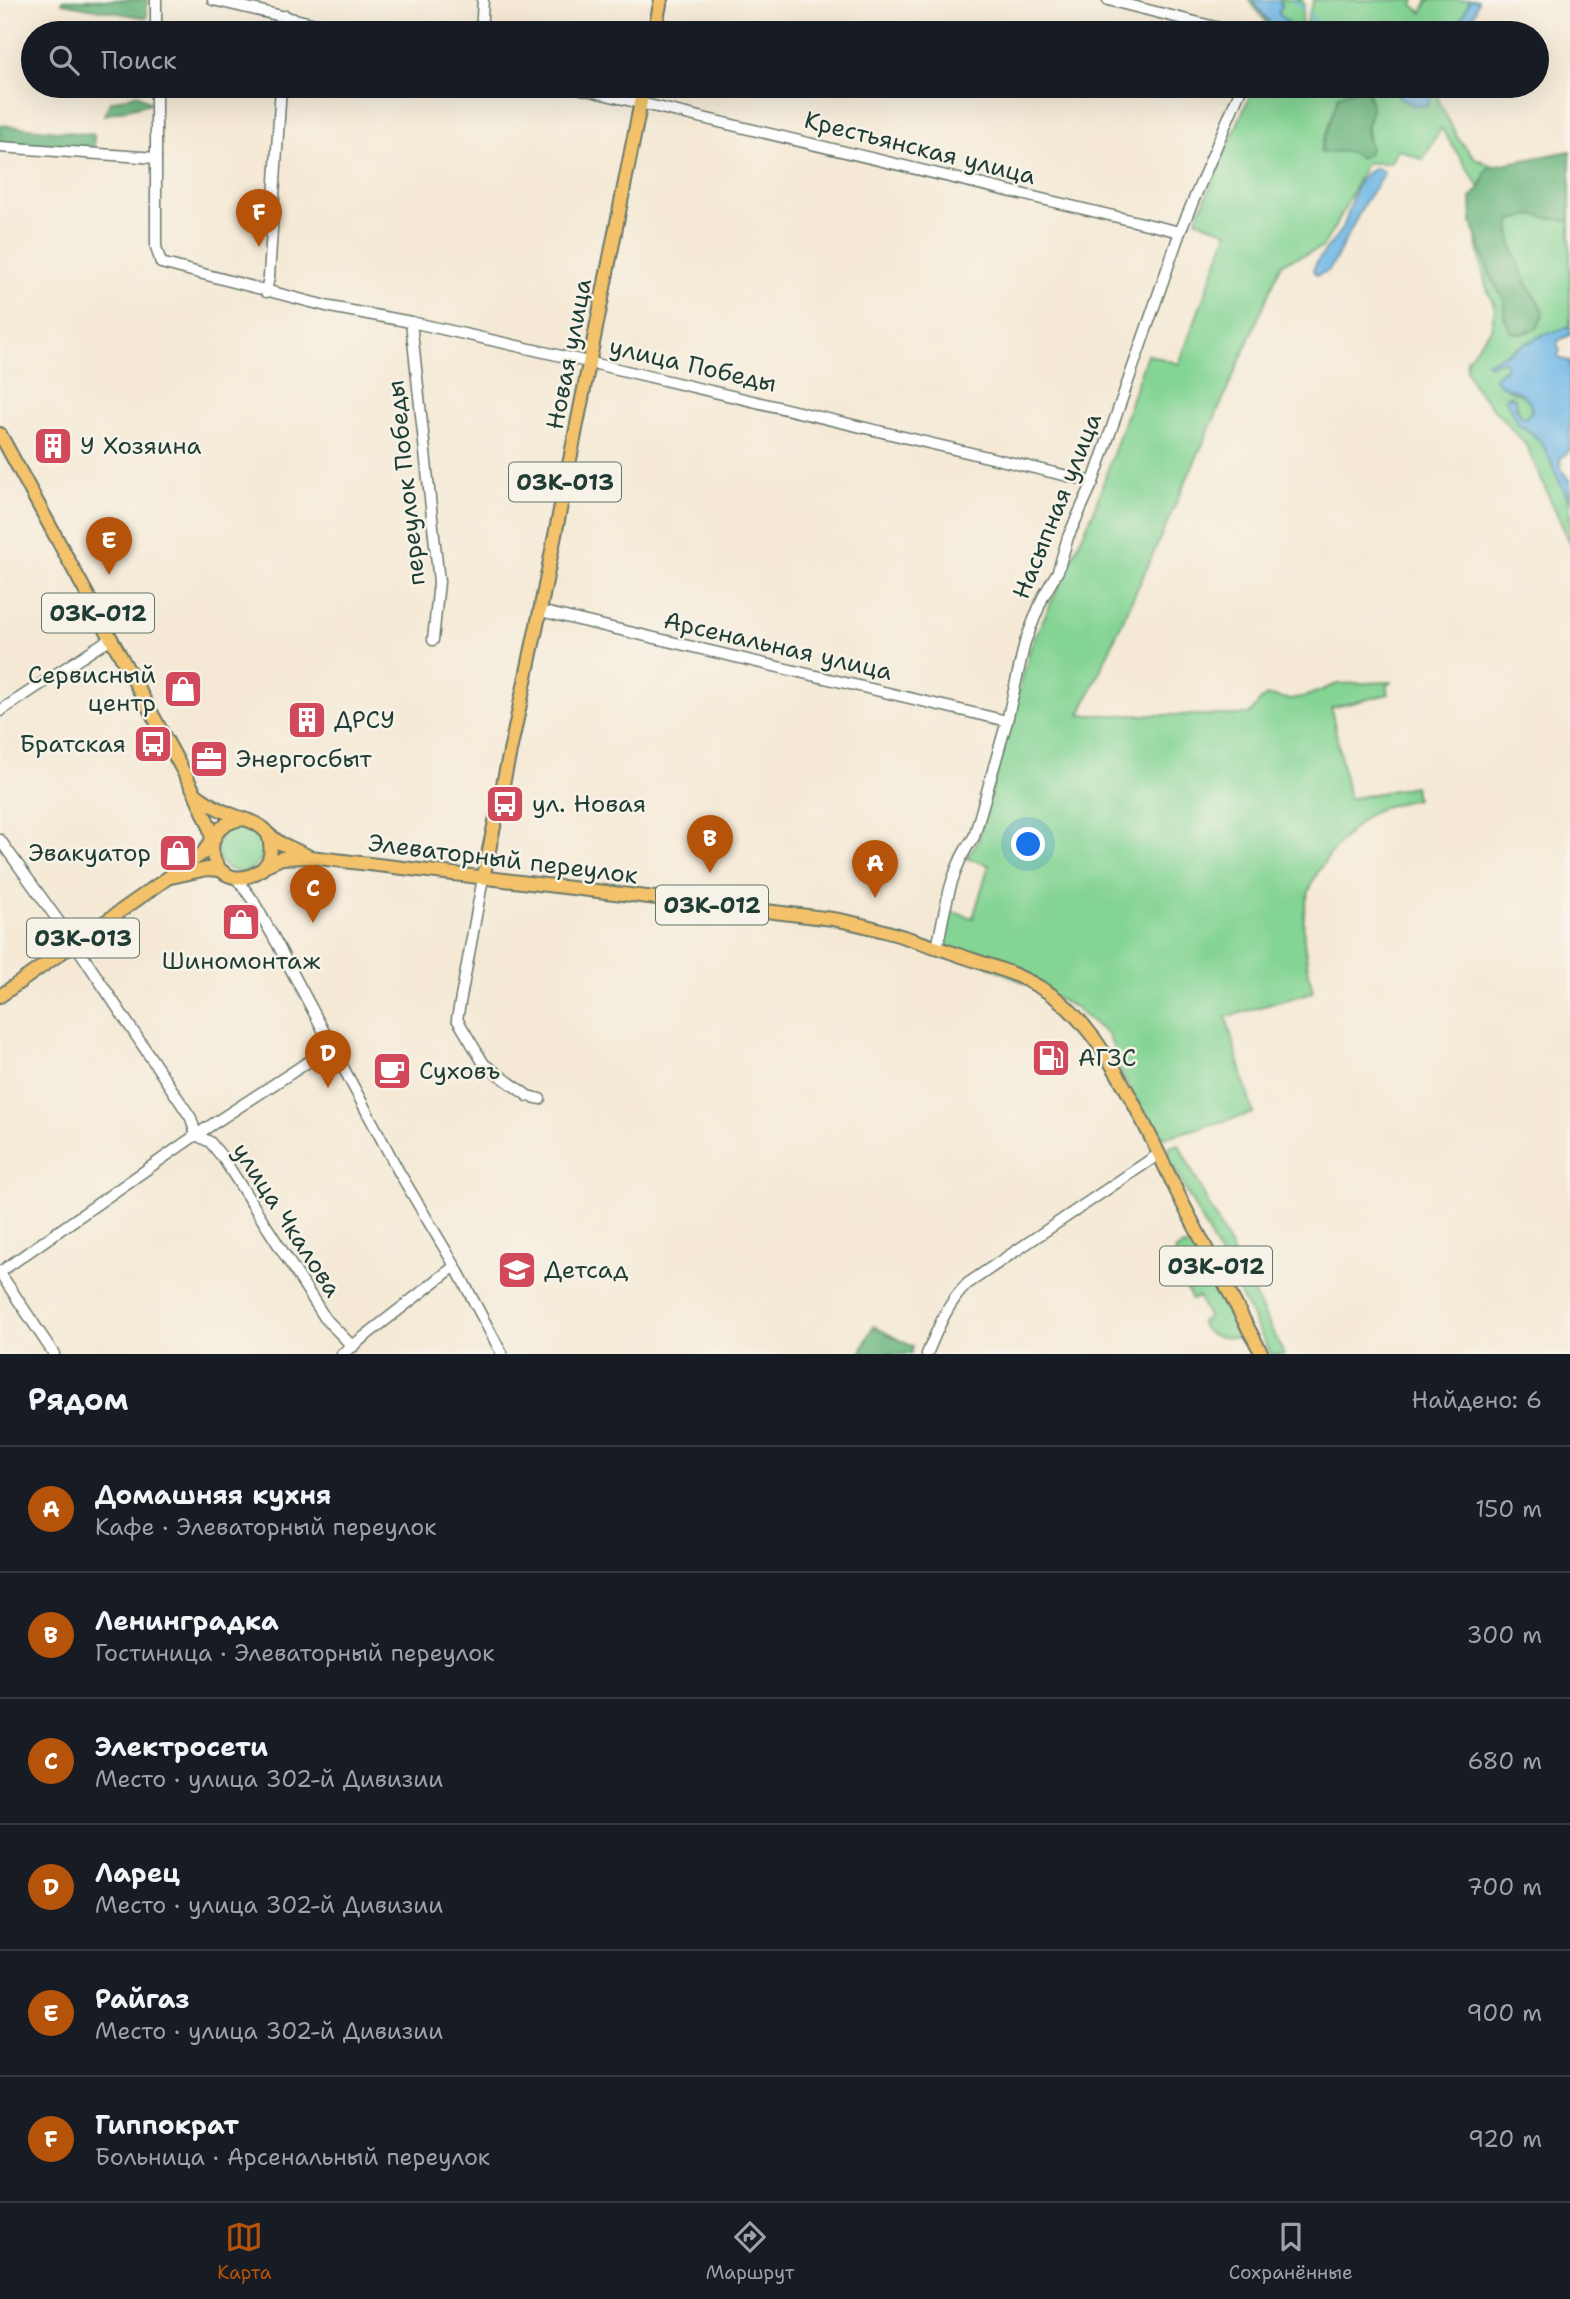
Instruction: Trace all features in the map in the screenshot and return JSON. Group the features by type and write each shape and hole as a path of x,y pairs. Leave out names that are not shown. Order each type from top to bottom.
{"main road":[{"path":"657,21 661,0"},
{"name":"Новая улица","path":"483,878 540,611 642,98"},
{"name":"03К-012","path":"0,434 195,793"},
{"path":"195,793 212,806 253,821 268,834 271,855 266,865 244,878 220,870 211,850 209,825 195,793"},
{"name":"03К-013","path":"0,996 203,853 226,823 244,819"},
{"name":"Элеваторный переулок","path":"268,834 280,843 310,857"},
{"name":"Элеваторный переулок","path":"266,865 282,858 310,857 832,919 873,927 937,948"},
{"name":"03К-013","path":"164,879 207,869 220,870"},
{"name":"03К-012","path":"937,948 1025,979 1056,998 1076,1016 1108,1059 1262,1354"}],"street":[{"path":"156,0 156,21"},
{"path":"212,0 306,21"},
{"path":"482,21 483,0"},
{"path":"1108,0 1191,21"},
{"path":"286,16 286,21"},
{"path":"0,147 156,158 156,98"},
{"path":"266,292 280,98"},
{"name":"Крестьянская улица","path":"620,98 1180,232"},
{"name":"Насыпная улица","path":"937,948 948,895 962,852 974,837 1007,721 1025,642 1043,597 1058,571 1068,537 1093,482 1180,232 1237,98"},
{"name":"улица Победы","path":"156,158 156,247 161,263 266,292 588,362 1093,482"},
{"name":"переулок Победы","path":"411,322 439,582 433,640"},
{"name":"Арсенальная улица","path":"540,611 1007,721"},
{"path":"0,711 111,638"},
{"name":"улица Чкалова","path":"0,840 75,944 191,1118 196,1135 210,1142 223,1158 325,1318 353,1347"},
{"path":"244,878 252,899 331,1047 502,1354"},
{"path":"483,878 457,1018 484,1064 528,1096 540,1099"},
{"path":"54,1354 0,1272 196,1135 331,1047"},
{"path":"927,1354 947,1309 967,1284 1159,1154"},
{"path":"342,1354 455,1266"}],"green space":[{"path":"63,0 147,0 147,18 62,3"},
{"path":"1249,0 1252,0 1265,21"},
{"path":"1279,0 1302,0 1304,4 1301,21 1267,21 1278,13 1282,6"},
{"path":"1314,0 1415,0 1413,5 1422,13 1428,0 1470,0 1460,21 1306,21"},
{"path":"124,98 144,98 151,103 104,115 110,102"},
{"path":"1249,98 1361,98 1323,153 1346,150 1354,152 1369,139 1367,127 1371,111 1370,98 1401,98 1404,101 1412,98 1438,98 1459,140 1476,159 1493,166 1486,171 1480,188 1441,128 1423,160 1398,149 1390,163 1366,163 1340,218 1322,248 1282,263 1080,715 1249,715 1267,696 1290,699 1307,696 1337,684 1391,682 1387,686 1389,694 1331,708 1349,799 1414,786 1416,799 1384,807 1365,817 1329,855 1317,873 1309,891 1303,927 1313,992 1226,1017 1253,1113 1166,1137 1153,1130 1114,1060 1113,1046 1108,1035 1073,1006 945,945 949,911 973,918 989,865 966,858 978,841 1031,646 1093,513 1147,354 1179,364 1228,232 1196,220"},
{"path":"1338,98 1369,98 1372,108 1366,130 1370,149 1368,154 1360,158 1350,152 1320,152"},
{"path":"0,125 94,135 94,152 0,147"},
{"path":"1570,151 1570,221 1531,215 1512,220 1510,227 1515,254 1543,313 1537,328 1519,334 1511,331 1504,317 1505,301 1492,280 1472,223 1471,198 1482,186 1486,170 1493,166"},
{"path":"1531,215 1570,221 1570,327 1543,335 1495,359 1489,365 1504,360 1506,367 1495,377 1506,388 1526,398 1531,405 1530,416 1523,418 1511,395 1506,398 1518,425 1529,431 1545,448 1570,500 1570,543 1526,445 1475,388 1466,370 1467,359 1491,329 1495,308 1486,286 1475,233 1492,280 1505,301 1504,317 1511,331 1519,334 1529,332 1538,302 1513,250 1510,228 1512,220"},
{"path":"240,826 257,832 263,849 257,866 240,872 223,866 217,849 223,832"},
{"path":"1179,1144 1284,1354 1271,1354 1170,1160 1169,1147"},
{"path":"1183,1246 1191,1247 1196,1252 1239,1333 1236,1338 1214,1336 1205,1331 1201,1322 1208,1317 1198,1297 1192,1300 1173,1263 1176,1250"},
{"path":"873,1326 913,1347 911,1354 860,1354"}],"water":[{"path":"1252,0 1279,0 1282,6 1278,13 1286,21 1269,21"},
{"path":"1470,0 1478,0 1473,21 1460,21"},
{"path":"1400,98 1430,98 1428,105 1422,106 1405,102"},
{"path":"1376,168 1384,172 1383,175 1365,202 1334,262 1328,271 1317,275 1313,271 1315,266 1344,225 1358,184 1362,177"},
{"path":"1570,327 1570,335 1559,340 1557,345 1561,359 1570,361 1570,450 1560,459 1561,469 1570,482 1570,500 1545,448 1529,431 1518,425 1506,396 1515,398 1516,408 1523,418 1532,410 1529,402 1525,396 1498,383 1494,377 1506,368 1506,363 1503,360 1489,365 1487,363 1543,335"}],"waterway":[{"path":"1294,0 1304,10"},
{"path":"1308,14 1316,21"}],"place":[{"name":"Гиппократ","path":"259,247"},
{"name":"У Хозяина","path":"53,446"},
{"name":"Райгаз","path":"109,575"},
{"name":"Сервисный центр","path":"183,689"},
{"name":"ДРСУ","path":"307,720"},
{"name":"Братская","path":"153,744"},
{"name":"Энергосбыт","path":"209,759"},
{"name":"ул. Новая","path":"505,804"},
{"name":"Эвакуатор","path":"178,853"},
{"name":"Ленинградка","path":"710,873"},
{"name":"Домашняя кухня","path":"875,898"},
{"name":"Шиномонтаж","path":"241,922"},
{"name":"Электросети","path":"313,923"},
{"name":"АГЗС","path":"1051,1058"},
{"name":"Суховъ","path":"392,1071"},
{"name":"Ларец","path":"328,1088"},
{"name":"Детсад","path":"517,1270"}]}
